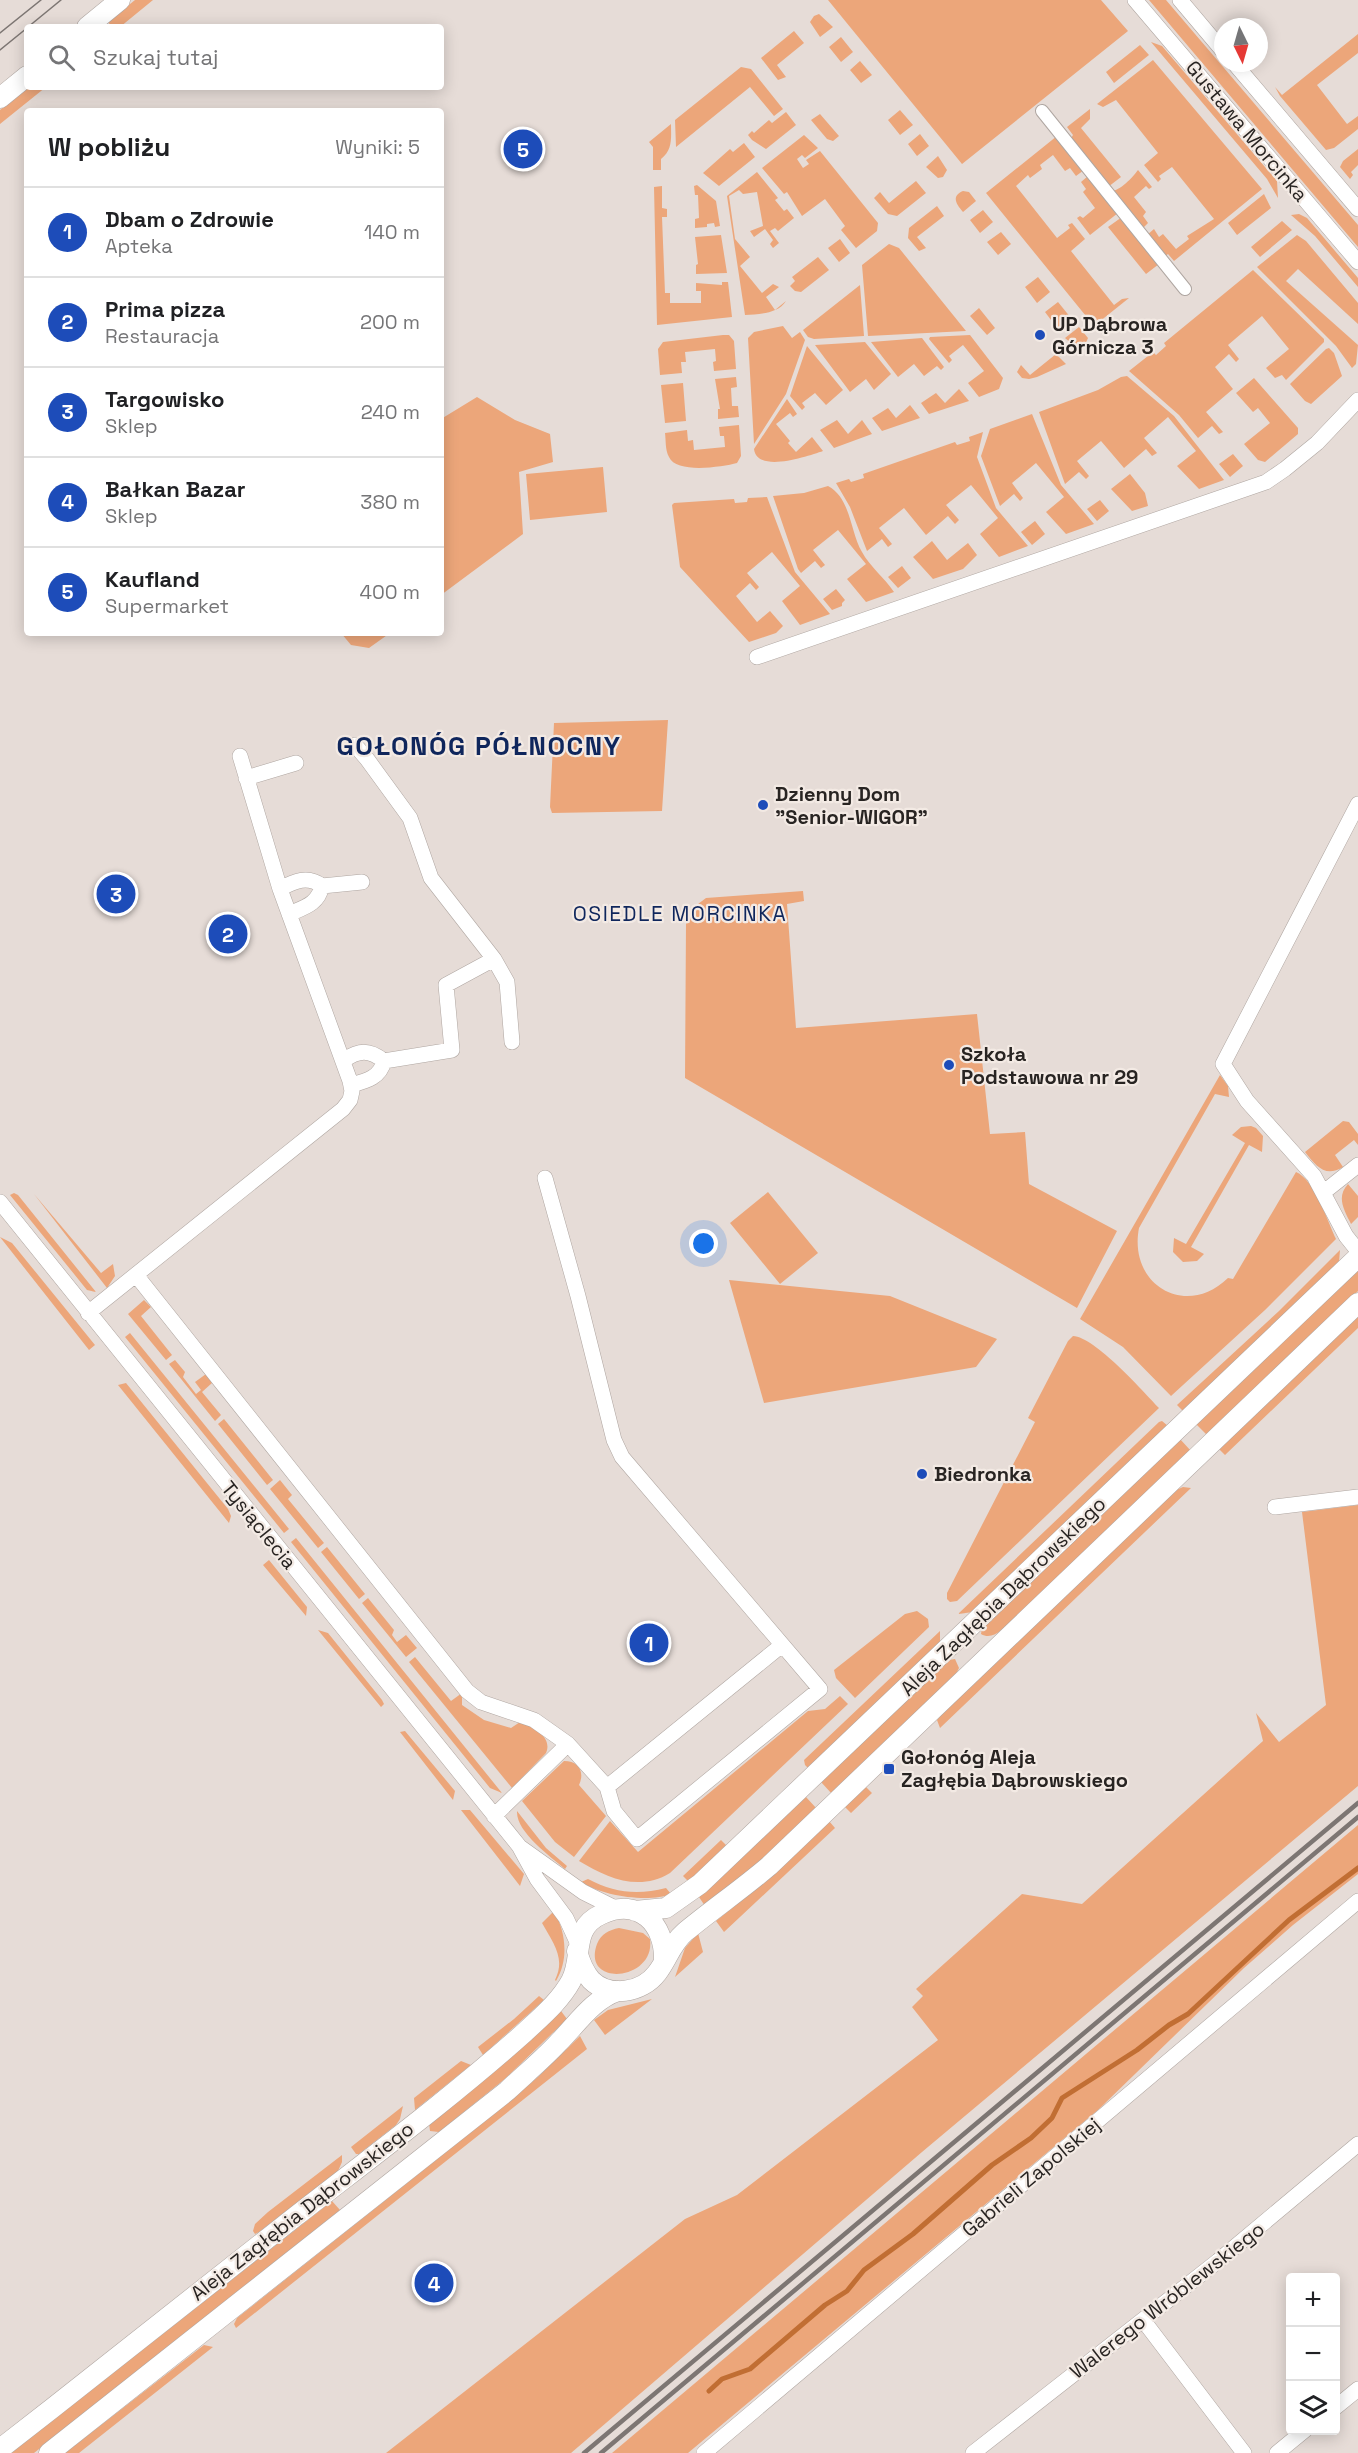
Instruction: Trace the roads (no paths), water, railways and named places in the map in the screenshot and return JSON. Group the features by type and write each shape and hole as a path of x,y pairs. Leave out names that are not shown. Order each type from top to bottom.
{"street":[{"path":"91,24 120,0"},
{"name":"Gustawa Morcinka","path":"1135,0 1358,262"},
{"name":"Gustawa Morcinka","path":"1180,0 1214,40"},
{"name":"Gustawa Morcinka","path":"1241,72 1358,209"},
{"path":"0,98 24,78"},
{"path":"1042,111 1185,289"},
{"path":"757,657 1266,482 1286,469 1322,438 1358,400"},
{"path":"355,746 410,818 431,878 495,959 507,982 512,1042"},
{"path":"88,1314 343,1109 350,1100 352,1091 344,1060 280,889 240,756"},
{"path":"246,778 296,763"},
{"path":"1358,804 1223,1064 1248,1101 1314,1176 1346,1236 1358,1251"},
{"path":"280,889 303,879 315,881 322,886 362,882"},
{"path":"289,914 314,903 320,895 322,886"},
{"path":"344,1060 356,1052 375,1054 384,1061 452,1050 446,985 495,959"},
{"path":"351,1085 381,1072 384,1061"},
{"path":"1324,1192 1358,1165"},
{"path":"136,1275 467,1691 481,1702 534,1720 567,1744 607,1787 614,1811 638,1839 820,1689 629,1468 618,1449 545,1178"},
{"name":"Tysiąclecia","path":"0,1202 519,1846 537,1879 562,1911 577,1948"},
{"name":"Aleja Zagłębia Dąbrowskiego","path":"627,1910 666,1908 700,1884 1358,1257"},
{"name":"Aleja Zagłębia Dąbrowskiego","path":"664,1960 678,1938 769,1866 1358,1303"},
{"path":"1275,1507 1358,1497"},
{"path":"961,1637 984,1660"},
{"path":"607,1787 782,1645"},
{"path":"494,1816 567,1744"},
{"name":"Tysiąclecia","path":"519,1846 584,1892 627,1910"},
{"name":"Gabrieli Zapolskiej","path":"704,2453 1358,1901"},
{"path":"627,1910 650,1918 659,1930 664,1944 664,1960 657,1973 647,1983 618,1992 592,1981 584,1970 577,1948 581,1934 592,1919 608,1911 627,1910"},
{"name":"Aleja Zagłębia Dąbrowskiego","path":"0,2449 358,2168 505,2049 557,2001 573,1976 577,1948"},
{"name":"Aleja Zagłębia Dąbrowskiego","path":"49,2453 507,2091 592,2007 604,1997 618,1992"},
{"name":"Walerego Wróblewskiego","path":"973,2453 1226,2254 1358,2144"},
{"path":"1143,2320 1244,2453"},
{"path":"1340,2403 1358,2390"},
{"path":"1277,2453 1299,2435"}],"waterway":[{"path":"709,2391 722,2379 750,2369 825,2305 847,2291 864,2270 913,2234 992,2165 1031,2138 1052,2118 1062,2098 1188,2014 1289,1920 1358,1868"}],"tram line":[{"path":"0,33 41,0"},
{"path":"32,24 61,0"},
{"path":"0,50 24,30"}],"railway":[{"path":"584,2453 1358,1803"},
{"path":"601,2453 1358,1817"}],"place":[{"name":"Kaufland","path":"523,149"},
{"name":"UP Dąbrowa Górnicza 3","path":"1040,335"},
{"name":"Dzienny Dom \"Senior-WIGOR\"","path":"763,805"},
{"name":"Targowisko","path":"116,894"},
{"name":"Prima pizza","path":"228,934"},
{"name":"Szkoła Podstawowa nr 29","path":"949,1065"},
{"name":"Biedronka","path":"922,1474"},
{"name":"Dbam o Zdrowie","path":"649,1643"},
{"name":"Gołonóg Aleja Zagłębia Dąbrowskiego","path":"889,1769"},
{"name":"Bałkan Bazar","path":"434,2283"}],"district":[{"name":"GOŁONÓG PÓŁNOCNY","path":"479,746"},
{"name":"OSIEDLE MORCINKA","path":"680,914"}]}
